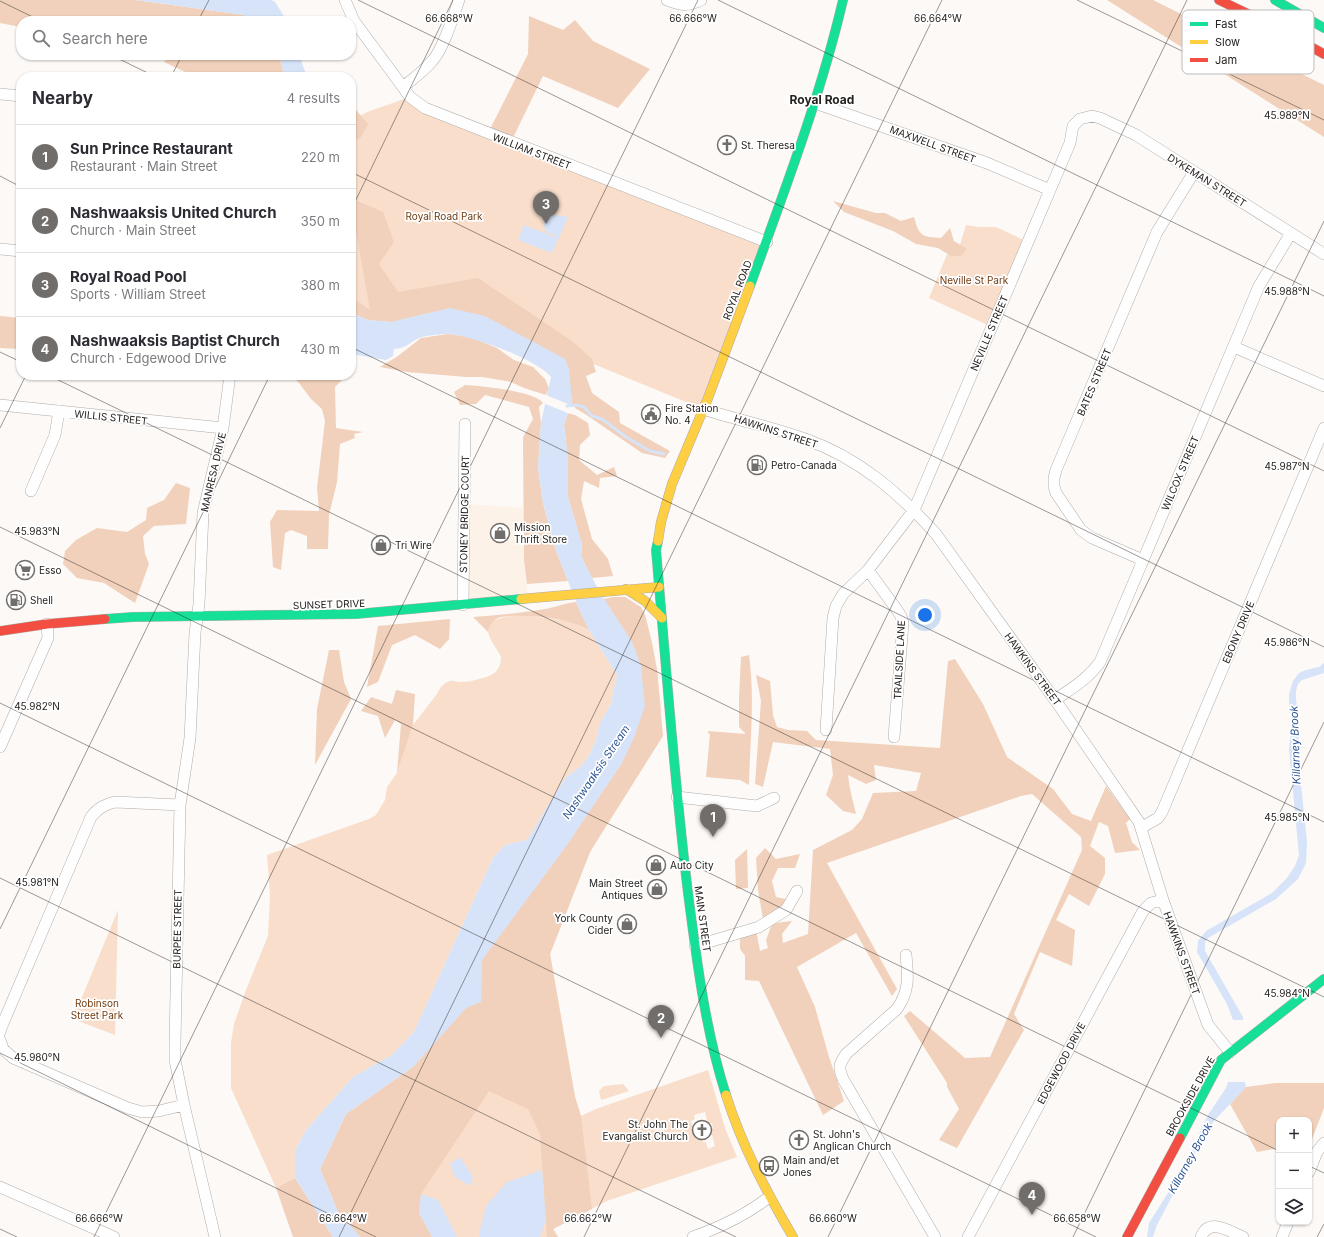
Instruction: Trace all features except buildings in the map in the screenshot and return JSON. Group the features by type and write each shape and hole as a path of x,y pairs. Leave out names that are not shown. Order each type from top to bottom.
{"main road":[{"name":"ROYAL ROAD","path":"659,587 656,550 661,522 672,484 703,409 767,242 815,103 843,0"},
{"path":"1219,0 1240,10"},
{"path":"1275,0 1292,10"},
{"path":"1292,0 1308,10"},
{"path":"1314,14 1324,20"},
{"path":"1314,22 1324,28"},
{"path":"1314,39 1324,45"},
{"path":"1314,49 1324,54"},
{"path":"649,570 656,550"},
{"path":"626,589 637,586 642,581"},
{"name":"SUNSET DRIVE","path":"0,631 48,624 133,617 356,614 659,587"},
{"name":"MAIN STREET","path":"659,587 677,797 695,946 706,1020 717,1067 733,1118 747,1153 769,1197 793,1237"},
{"path":"626,589 645,601 662,618"},
{"name":"BROOKSIDE DRIVE","path":"1127,1237 1221,1060 1324,979"}],"street":[{"name":"WILLIAM STREET","path":"345,0 352,16"},
{"path":"403,87 433,60 441,48 459,0"},
{"path":"667,0 690,5 701,0"},
{"name":"WILLIAM STREET","path":"356,24 410,97 417,103 436,113 767,242"},
{"path":"0,94 16,96"},
{"name":"MAXWELL STREET","path":"815,103 979,161 1050,190"},
{"name":"NEVILLE STREET","path":"914,510 1070,142 1073,126 1080,119 1086,116"},
{"name":"DYKEMAN STREET","path":"1086,116 1100,118 1136,135 1324,254"},
{"name":"BATES STREET","path":"1143,560 1087,536 1077,525 1059,498 1054,486 1054,478 1056,470 1157,232 1194,172"},
{"name":"WILCOX STREET","path":"1055,700 1087,678 1100,662 1259,286 1291,233"},
{"path":"0,249 16,251"},
{"path":"1234,347 1324,386"},
{"name":"MANRESA DRIVE","path":"198,617 203,513 223,428 229,380"},
{"name":"WILLIS STREET","path":"0,405 223,428"},
{"name":"HAWKINS STREET","path":"703,409 805,439 848,459 898,494 936,534 1135,815 1141,828 1163,900 1208,1025 1230,1052"},
{"path":"31,491 55,435 59,411"},
{"name":"STONEY BRIDGE COURT","path":"463,605 465,424"},
{"name":"EBONY DRIVE","path":"1141,828 1158,818 1162,812 1324,428"},
{"path":"826,730 833,618 836,606 843,594 868,570 914,510"},
{"name":"TRAILSIDE LANE","path":"868,570 901,616 902,623 894,736"},
{"name":"BURPEE STREET","path":"198,617 195,633 190,738 180,805 175,1054 184,1105 215,1237"},
{"path":"0,747 48,638 48,624"},
{"path":"677,797 757,806 774,798"},
{"path":"0,1032 90,816 98,808 115,802 180,805"},
{"path":"695,946 758,927 786,910 797,891"},
{"name":"EDGEWOOD DRIVE","path":"968,1237 1143,912 1151,903 1163,900"},
{"path":"906,955 908,983 902,1002 897,1009 846,1054 840,1063 839,1069 843,1079 935,1237"},
{"path":"0,1040 3,1049 13,1058 128,1108 142,1112 160,1111 184,1105"},
{"path":"1312,1164 1317,1152 1324,1143"},
{"path":"0,1187 114,1237"},
{"path":"693,1237 731,1222 758,1206 769,1197"},
{"path":"1282,1237 1287,1225"},
{"path":"1201,1237 1205,1229 1210,1226 1217,1226 1244,1237"}],"shaded area":[{"path":"0,0 136,0 246,16 16,16 16,26 0,23"},
{"path":"1107,0 1153,0 1182,14 1182,47"},
{"path":"529,16 563,30 575,20 593,41 650,69 618,108 543,76 511,142 488,133 528,54"},
{"path":"166,60 280,60 283,71 185,72 164,62"},
{"path":"1224,74 1302,74 1324,85 1324,137"},
{"path":"356,110 368,124 361,137 356,140"},
{"path":"356,200 383,212 394,242 379,264 398,292 478,278 572,341 592,359 596,372 586,376 592,393 619,412 620,423 670,451 665,458 642,453 575,408 571,405 572,402 565,359 485,317 450,308 391,322 368,320 356,315 356,300 370,310 356,232"},
{"path":"833,201 876,213 885,213 901,221 914,217 920,232 929,237 941,238 950,228 954,241 967,249 961,256 951,256 938,248 916,244 893,231 844,212"},
{"path":"0,316 16,318 16,349 0,348"},
{"path":"448,334 473,338 497,348 514,360 533,367 545,379 549,388 546,395 511,382 482,377 407,372 380,367 398,356 421,338"},
{"path":"296,380 342,380 335,387 336,428 363,432 354,434 355,438 340,444 337,482 329,515 328,549 307,549 307,536 291,530 285,533 281,570 273,567 270,522 277,510 319,511 317,488 325,421 322,409 311,399"},
{"path":"465,385 519,392 538,399 543,403 539,407 541,423 538,468 543,503 556,551 568,581 527,584 524,560 523,437 533,419 529,407 485,395 476,404 460,405 454,392"},
{"path":"568,413 575,415 588,423 590,435 580,445 579,460 597,475 614,467 617,476 600,478 599,488 584,481 581,499 592,539 608,559 613,576 592,578 581,556 582,545 568,497 568,460 564,424"},
{"path":"176,483 190,488 186,524 154,526 143,536 145,554 149,564 135,603 104,583 77,578 63,564 65,551 76,540 97,528 127,532 146,520 147,508 164,500"},
{"path":"465,504 523,508 524,560 528,598 463,605"},
{"path":"625,597 641,607 645,615 657,670 663,736 590,852 550,954 575,1097 581,1116 592,1209 553,1229 558,1237 547,1237 540,1134 528,1109 489,1091 421,1194 419,1213 432,1237 360,1237 338,1212 320,1169 346,1114 414,1066 466,1008 481,1002 482,960 567,845 622,763 635,735 642,686 641,666 632,642 604,599"},
{"path":"576,602 589,630 562,620 533,616 513,616 496,619 491,624 488,632 473,617 510,614"},
{"path":"450,619 449,639 440,649 415,635 392,645 378,682 367,687 378,626"},
{"path":"329,650 339,650 344,682 351,699 315,765 317,709"},
{"path":"749,655 752,687 752,720 749,785 740,780 706,777 710,734 708,731 746,734 739,727 739,698 741,657"},
{"path":"955,659 983,704 1007,757 1053,789 1072,814 1091,821 1106,786 1130,819 1126,823 1132,842 1140,850 1115,853 1108,826 1099,822 1090,846 1105,858 1105,874 1089,906 1069,894 1056,920 1075,930 1072,966 1040,952 1014,1014 1024,1030 957,1148 939,1140 959,1109 947,1087 947,1083 904,1016 910,1011 965,1058 990,1057 1082,850 1081,837 1032,794 1021,796 827,863 897,989 892,996 856,933 797,967 815,1007 829,1057 844,1101 823,1115 759,981 745,980 745,956 740,949 740,936 756,930 760,951 768,948 766,940 772,924 792,921 782,934 783,943 808,934 813,850 852,830 862,819 873,793 916,791 921,773 874,765 876,780 866,784 848,775 856,814 843,811 826,795 833,775 830,749 773,742 763,787 755,784 761,701 756,675 770,681 773,715 777,727 788,730 807,731 816,740 940,748 948,661"},
{"path":"396,690 415,694 413,725 397,773 401,724 395,720 385,738 378,716 361,711 371,697 392,704"},
{"path":"765,848 776,859 800,854 795,868 778,868 772,881 776,897 786,899 780,910 763,919 758,890 756,858"},
{"path":"747,849 748,888 736,889 735,860"},
{"path":"1276,1083 1324,1083 1324,1108 1312,1139 1312,1117 1276,1117 1276,1149 1257,1152 1230,1104 1246,1087"},
{"path":"295,1178 333,1237 293,1237 276,1188"}],"green space":[{"name":"Royal Road Park","path":"410,97 767,242 703,409 591,363 565,359 356,314 356,118 367,112"},
{"name":"Neville St Park","path":"966,225 996,227 1028,242 992,327 929,298 948,252 959,248"},
{"path":"614,597 645,615 657,670 661,711 590,852 550,954 575,1097 581,1116 596,1109 708,1070 725,1128 737,1157 607,1201 553,1229 558,1237 360,1237 414,1066 641,666 604,599","holes":["705,1112 708,1124 712,1123 713,1127 710,1128 715,1146 708,1149 706,1142 703,1142 699,1132 695,1133 691,1121 695,1119 694,1115"]},
{"path":"524,615 568,621 589,630 617,675 611,704 600,723 596,740 589,756 580,767 565,778 527,840 505,845 493,858 414,1032 392,1055 353,1077 306,1130 295,1151 295,1178 276,1188 231,1088 231,1043 234,1024 268,936 270,895 267,855 369,819 376,815 385,800 387,787 397,773 413,725 445,683 451,681 472,681 492,675 497,670 501,662 501,657 490,638 488,631 489,625 493,621 505,617"},
{"name":"Robinson Street Park","path":"118,910 115,1035 73,1019"},
{"path":"623,1084 629,1091 601,1100 599,1091 604,1086"}],"water":[{"path":"136,0 271,0 275,2 284,16 244,15"},
{"path":"280,60 301,60 305,72 283,72"},
{"path":"543,213 568,217 552,253 518,240 524,225 555,237 555,235 545,232"},
{"name":"Nashwaaksis Stream","path":"450,308 485,316 565,359 569,369 572,402 564,424 568,460 568,497 582,545 581,556 599,591 632,642 641,666 645,706 635,735 622,763 567,845 482,960 481,1002 466,1008 414,1066 346,1114 320,1169 338,1212 360,1237 333,1237 295,1178 295,1151 306,1130 353,1077 392,1055 414,1032 493,858 505,845 527,840 565,778 580,767 589,756 596,740 600,723 611,704 617,675 589,630 579,609 556,551 543,503 538,468 541,423 551,377 532,363 504,350 474,339 450,334 432,335 418,338 402,348 394,349 393,356 386,360 356,355 356,315 368,320 391,322"},
{"name":"Killarney Brook","path":"1324,663 1324,673 1302,680 1298,684 1296,691 1299,723 1298,757 1307,841 1306,863 1298,879 1276,899 1208,938 1205,942 1205,951 1243,1017 1243,1020 1233,1020 1227,1004 1197,952 1198,941 1206,931 1272,893 1287,878 1295,866 1299,855 1289,749 1292,726 1289,694 1293,681 1299,673 1319,667"},
{"name":"Killarney Brook","path":"1228,1082 1245,1082 1246,1087 1214,1121 1193,1156 1156,1227 1153,1237 1147,1237 1149,1223 1186,1161 1208,1115 1226,1088"},
{"path":"460,1157 473,1177 470,1186 455,1177 450,1164"},
{"path":"542,1170 546,1219 540,1237 479,1237 486,1206 507,1182"},
{"path":"421,1194 438,1200 457,1237 432,1237 419,1213"}],"pier":[{"path":"546,395 573,406 570,414 543,403"}],"waterway":[{"path":"567,406 577,405 584,407 592,416 602,419 626,437 650,451 664,454"}],"traffic: fast":[{"path":"750,286 824,73 843,0"},
{"path":"1275,0 1292,10"},
{"path":"1314,22 1324,28"},
{"path":"658,541 656,550 678,807 688,893 698,970 707,1020 712,1045 726,1095"},
{"path":"105,619 133,617 356,614 521,599"},
{"path":"1180,1138 1221,1060 1324,979"}],"traffic: slow":[{"path":"658,541 661,522 672,484 708,398 750,286"},
{"path":"521,599 659,587"},
{"path":"626,589 645,601 662,618"},
{"path":"726,1095 739,1132 755,1168 793,1237"}],"traffic: jam":[{"path":"1219,0 1240,10"},
{"path":"1314,49 1324,54"},
{"path":"0,631 47,624 105,619"},
{"path":"1127,1237 1180,1138"}],"place":[{"name":"St. Theresa","path":"727,145"},
{"name":"Royal Road Pool","path":"546,224"},
{"name":"Fire Station No. 4","path":"651,414"},
{"name":"Petro-Canada","path":"757,465"},
{"name":"Mission Thrift Store","path":"500,533"},
{"name":"Tri Wire","path":"381,545"},
{"name":"Esso","path":"25,570"},
{"name":"Shell","path":"16,600"},
{"name":"Sun Prince Restaurant","path":"713,837"},
{"name":"Auto City","path":"656,865"},
{"name":"Main Street Antiques","path":"657,889"},
{"name":"York County Cider","path":"627,924"},
{"name":"Nashwaaksis United Church","path":"661,1038"},
{"name":"St. John The Evangalist Church","path":"702,1130"},
{"name":"St. John's Anglican Church","path":"799,1140"},
{"name":"Main and/et Jones","path":"769,1166"},
{"name":"Nashwaaksis Baptist Church","path":"1032,1215"}],"district":[{"name":"Royal Road","path":"822,99"}]}
